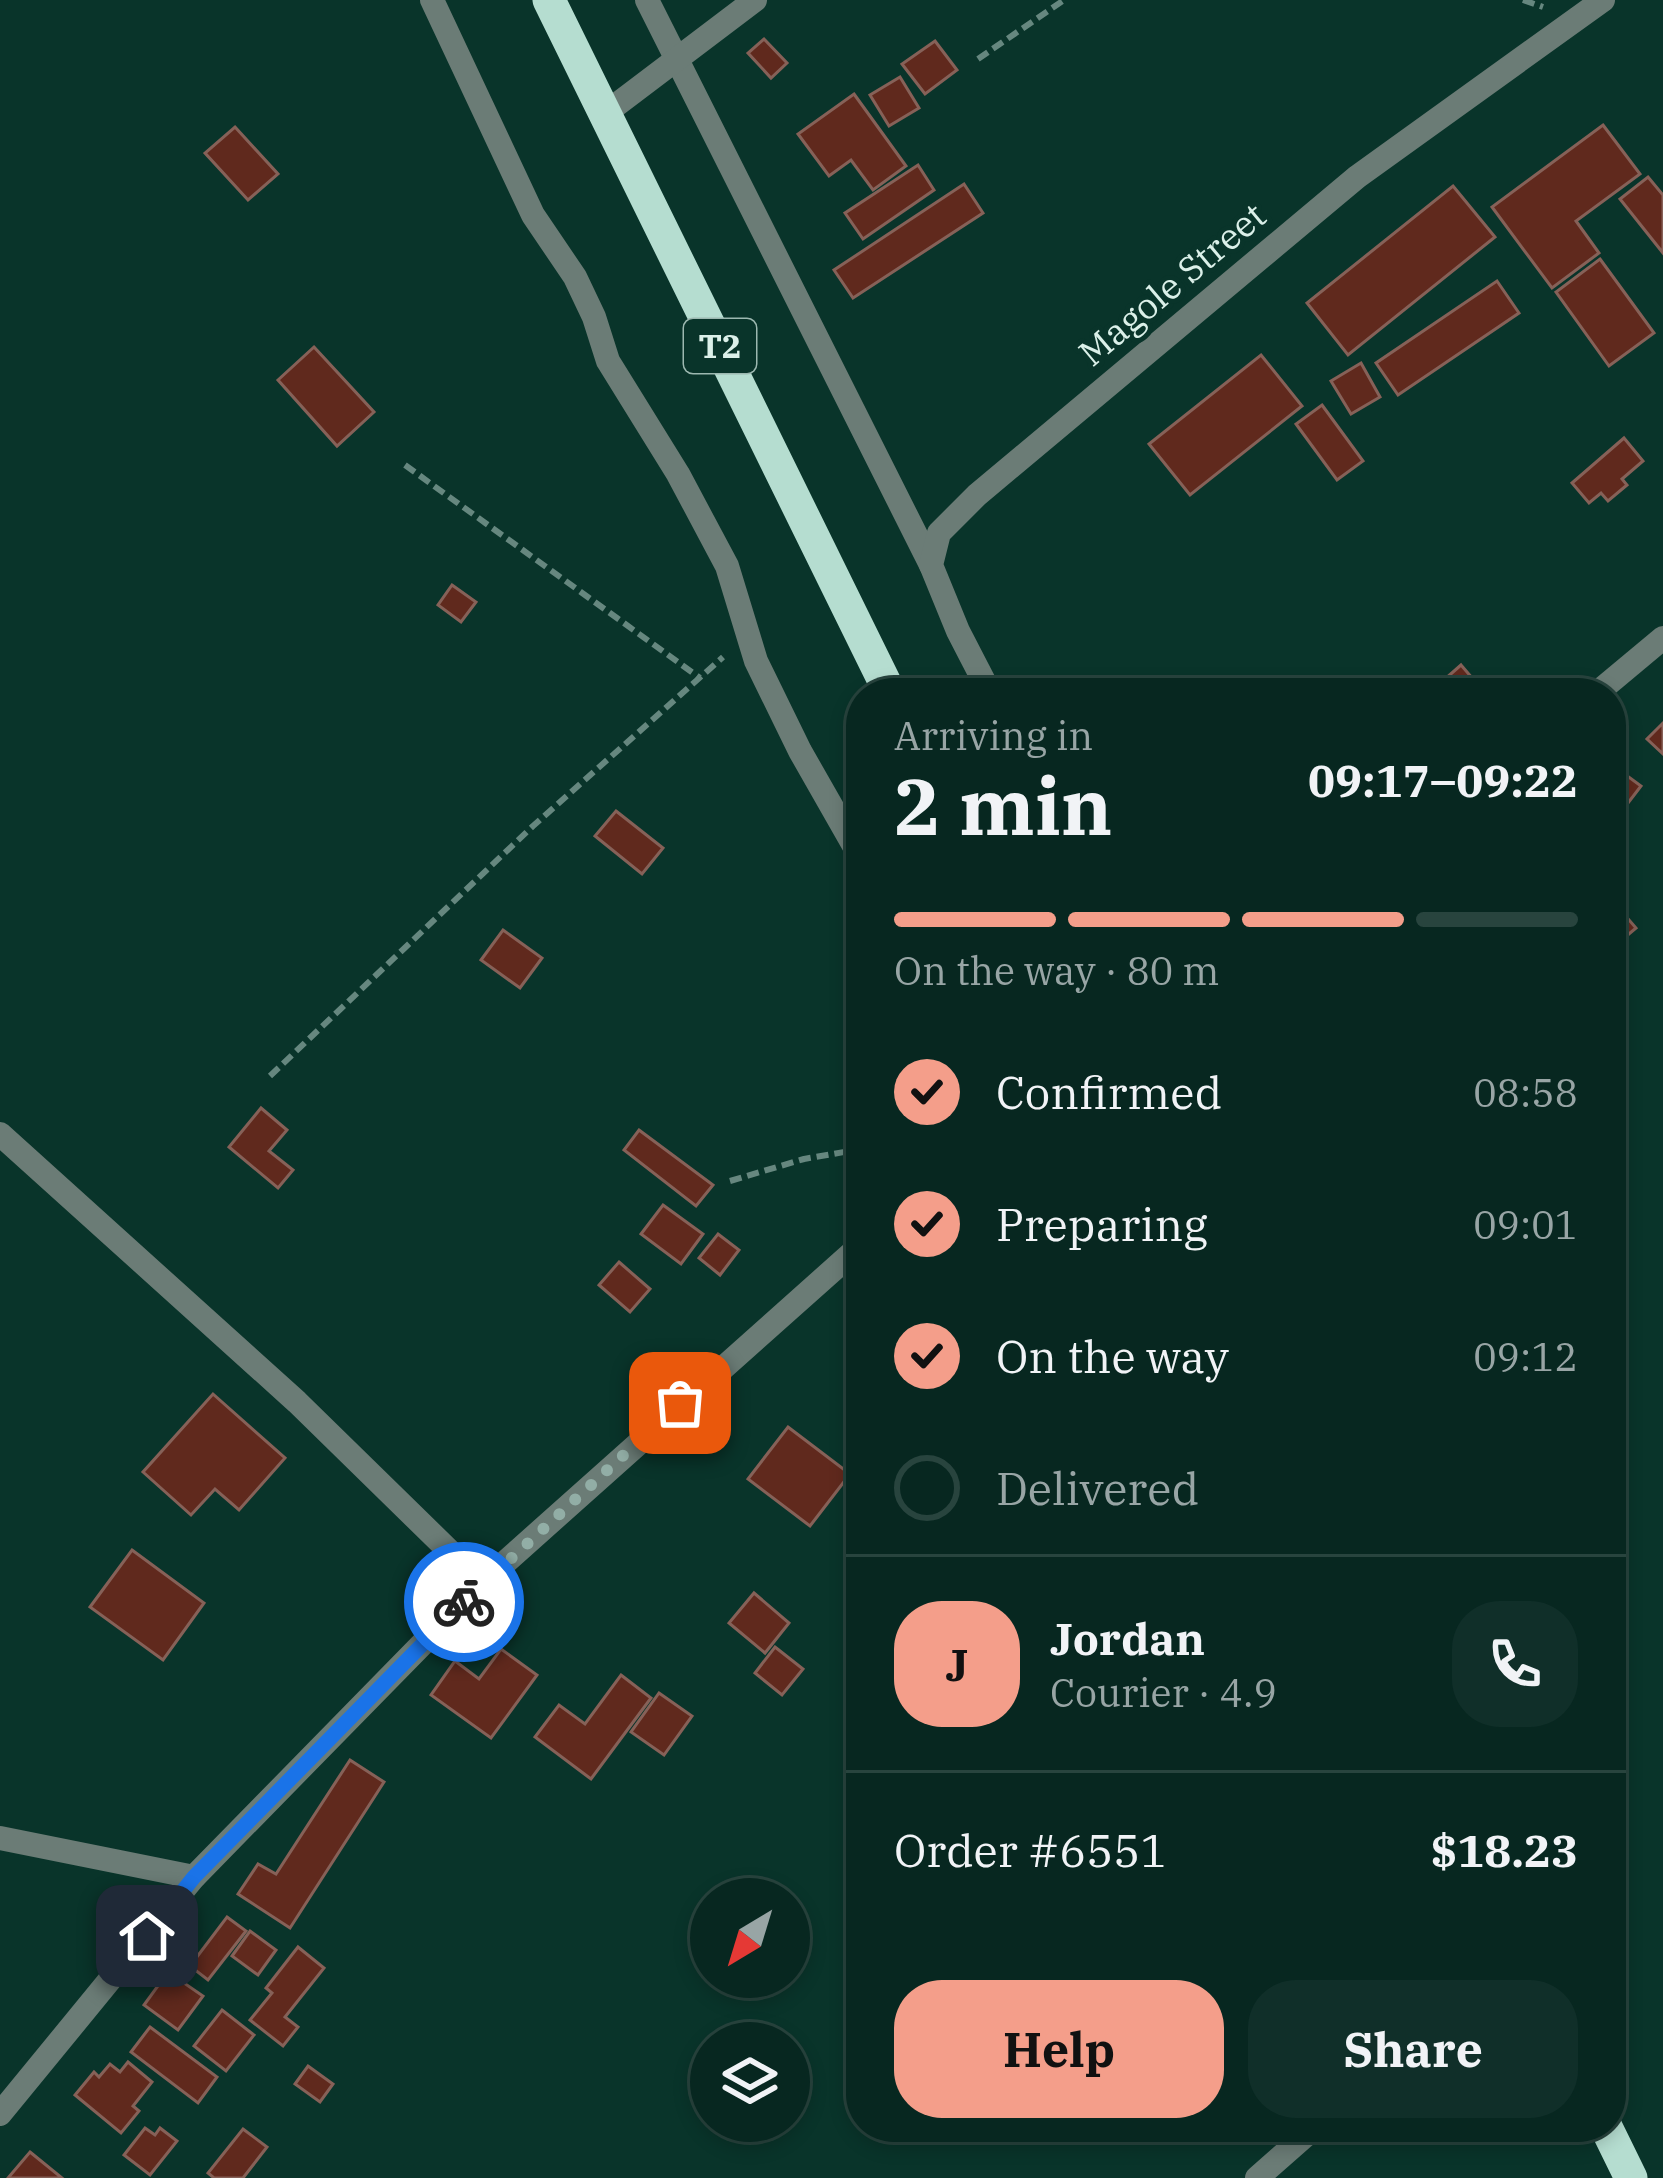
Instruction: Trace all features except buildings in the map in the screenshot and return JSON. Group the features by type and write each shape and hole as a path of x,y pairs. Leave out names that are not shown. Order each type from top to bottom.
{"highway":[{"name":"T2","path":"549,0 883,678"},
{"path":"1613,2142 1631,2178"}],"street":[{"path":"432,0 533,215 575,277 608,361 678,474 727,566 756,661 846,831"},
{"path":"647,0 932,565 982,678"},
{"path":"607,112 755,0"},
{"name":"Magole Street","path":"932,565 939,533 976,495 1357,176 1603,0"},
{"path":"1615,678 1663,638"},
{"path":"0,1134 297,1402 482,1583"},
{"path":"0,2114 194,1877 482,1583 846,1258"},
{"path":"0,1838 194,1877"},
{"path":"1257,2178 1298,2142"}],"path":[{"path":"978,59 1064,0"},
{"path":"405,465 700,677"},
{"path":"270,1076 533,826 748,634"},
{"path":"730,1181 846,1152"}],"way so far":[{"path":"464,1602 680,1403"}],"route":[{"path":"147,1936 194,1877 464,1602"}]}
